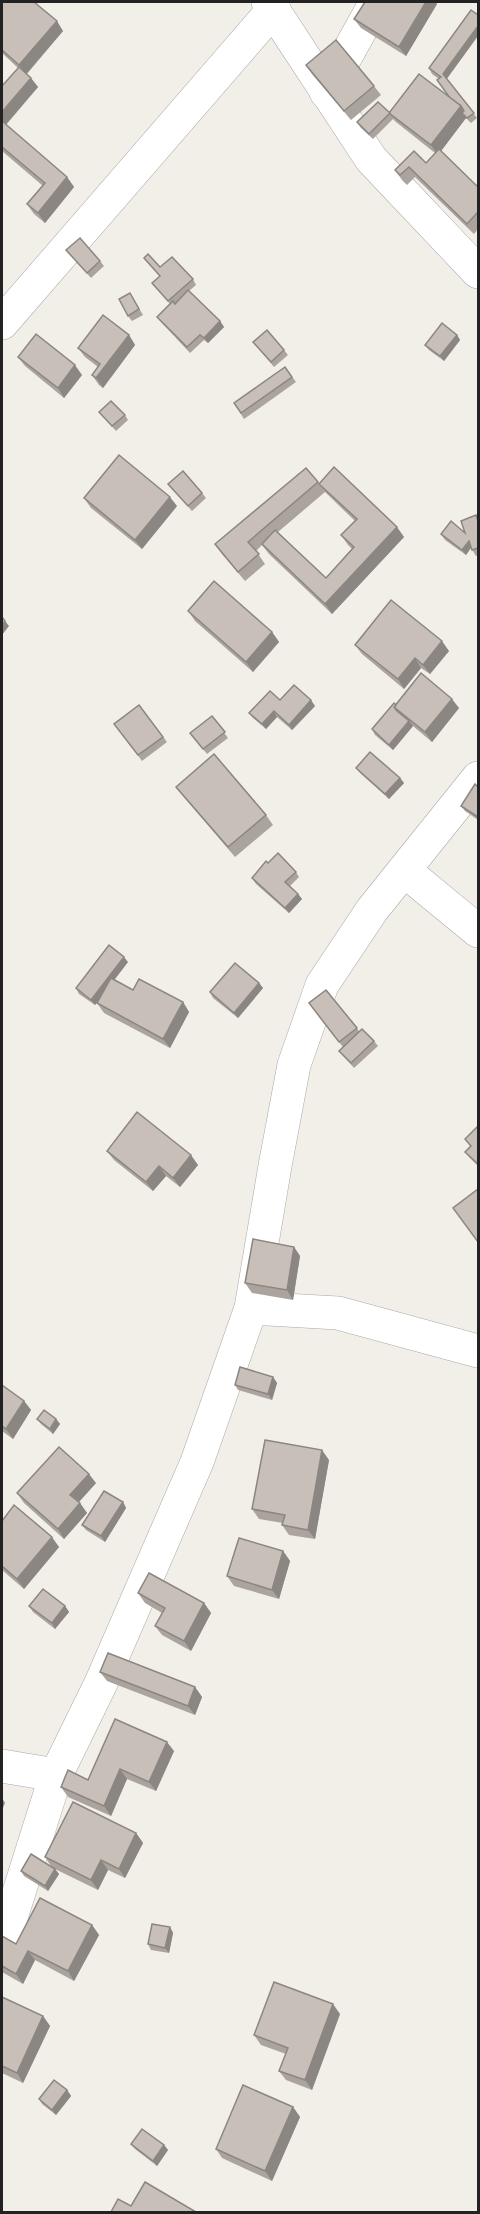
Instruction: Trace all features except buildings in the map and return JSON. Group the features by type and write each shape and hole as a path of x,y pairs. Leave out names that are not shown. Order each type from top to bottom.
{"street":[{"path":"326,92 376,2"},
{"path":"2,323 271,5 371,159 478,272"},
{"path":"2,1946 56,1774 101,1683 197,1462 251,1308 294,1065 322,985 372,910 478,778"},
{"path":"405,871 478,931"},
{"path":"251,1308 338,1313 478,1351"},
{"path":"2,1766 56,1774"}]}
